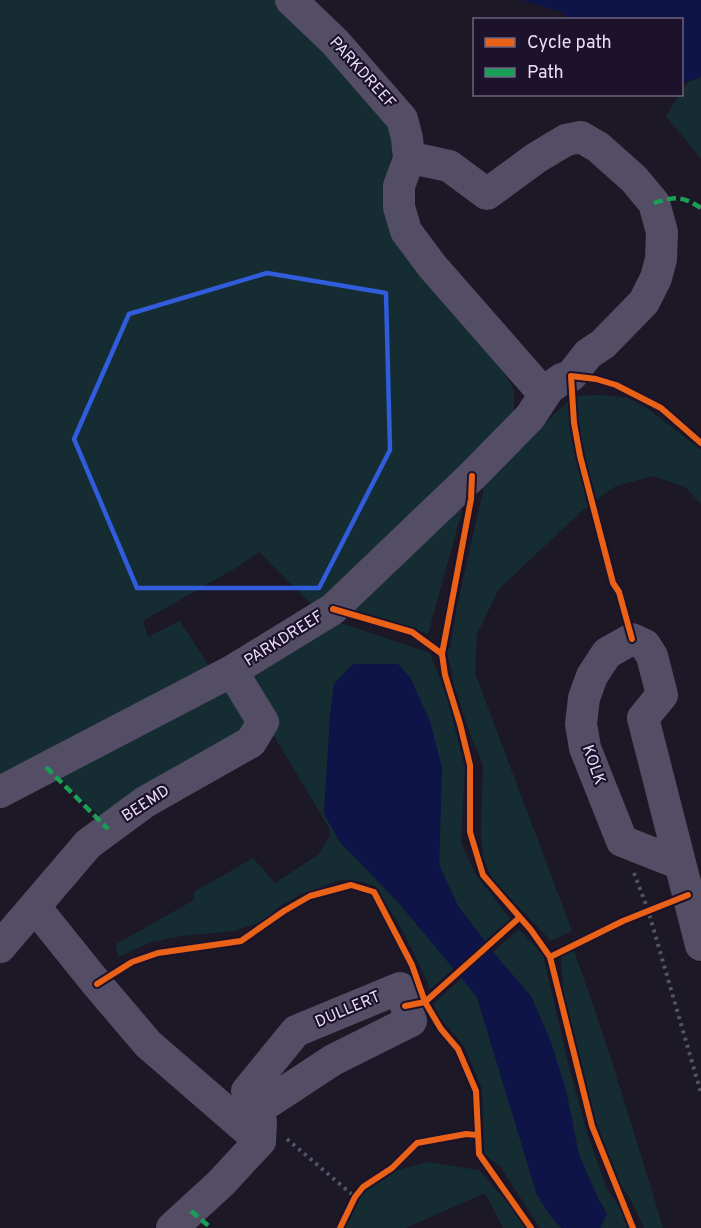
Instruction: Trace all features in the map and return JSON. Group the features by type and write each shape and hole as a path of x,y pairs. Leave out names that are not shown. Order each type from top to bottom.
{"street":[{"name":"PARKDREEF","path":"291,0 335,42 402,118 407,138 408,159 399,186 399,207 406,231 432,266 544,394"},
{"name":"PARKDREEF","path":"0,792 232,671 333,609 530,417 544,394 554,383 571,376 588,354 603,344 644,302 656,278 661,259 662,232 654,203 634,179 598,147 581,137 566,140 536,158 487,194 449,166 408,159"},
{"name":"KOLK","path":"621,838 585,748 581,724 584,698 592,676 607,653 632,639 645,645 652,656 662,695 643,718 701,945"},
{"name":"BEEMD","path":"0,947 88,844 145,802 251,742 262,722 232,671"},
{"path":"621,838 622,841 681,864"},
{"path":"35,907 148,1044 261,1122"},
{"name":"DULLERT","path":"172,1228 221,1183 261,1122 333,1060 411,1021 400,988 296,1031 247,1091 261,1122"}],"path":[{"path":"621,838 648,910 701,1093"},
{"path":"640,914 688,894"},
{"path":"261,1122 355,1197"},
{"path":"340,1228 355,1197 363,1187 392,1168 417,1143 466,1134 477,1135"}],"highlighted area":[{"path":"267,273 386,293 390,450 319,588 137,588 74,439 129,314"}],"shaded area":[{"path":"0,0 286,0 394,132 387,201 501,368 514,390 514,411 505,429 316,609 259,552 239,566 143,621 148,637 180,621 211,669 0,781"},
{"path":"521,0 701,0 701,76 683,83 683,18 569,18 559,11"},
{"path":"701,76 701,159 666,116 678,96 683,96 683,90 688,82"},
{"path":"600,395 628,398 648,409 701,450 701,504 685,487 653,476 616,486 582,511 499,589 477,634 475,673 572,931 551,941 493,880 483,858 481,834 483,765 453,683 446,650 450,648 457,606 486,478 574,396"},
{"path":"459,500 462,511 428,634 351,609"},
{"path":"341,623 430,653 447,697 465,768 461,843 475,873 510,919 485,941 458,906 439,865 442,768 353,664 334,684 324,814 340,842 397,901 454,968 429,990 428,983 404,933 375,886 340,880 302,894 280,906 265,920 234,931 182,936 151,942 118,957 116,944 194,900 194,892 253,858 275,883 319,854 330,835 329,828 274,736 275,731 245,675 322,627"},
{"path":"353,664 398,664 410,677 430,721 442,768 439,865 458,906 531,996 551,1042 566,1090 579,1155 607,1214 600,1228 562,1228 552,1218 537,1195 477,997 397,901 340,842 324,814 334,684"},
{"path":"228,686 248,717 243,728 107,823 54,772"},
{"path":"519,929 543,955 588,1136 607,1189 626,1216 629,1228 600,1228 607,1214 579,1155 566,1090 493,952"},
{"path":"573,948 620,1087 663,1228 644,1228 631,1200 609,1167 585,1084 563,990 561,957"},
{"path":"462,978 477,997 537,1195 552,1218 562,1228 540,1228 501,1168 484,1153 482,1089 464,1046 440,1018 433,1004"},
{"path":"427,1162 479,1170 509,1204 525,1228 503,1228 485,1193 406,1228 341,1228 357,1197 387,1173"}],"marked path":[{"path":"654,203 679,198 701,208"},
{"path":"46,767 108,829"},
{"path":"191,1211 211,1228"}],"cycle path":[{"path":"632,639 619,592 613,583 580,456 574,423 571,376 596,379 616,385 661,408 701,443"},
{"path":"472,476 471,499 442,654 445,675 470,765 470,832 483,875 531,930 550,957 592,1126 633,1228"},
{"path":"333,609 412,632 442,654"},
{"path":"97,984 132,962 158,953 241,941 310,896 351,885 374,892 412,965 425,1002 441,1029 458,1049 476,1091 479,1154 531,1228"},
{"path":"550,957 623,921 688,895"},
{"path":"405,1006 425,1002 519,918"},
{"path":"340,1228 355,1197 363,1187 392,1168 417,1143 466,1134 477,1135"}]}
